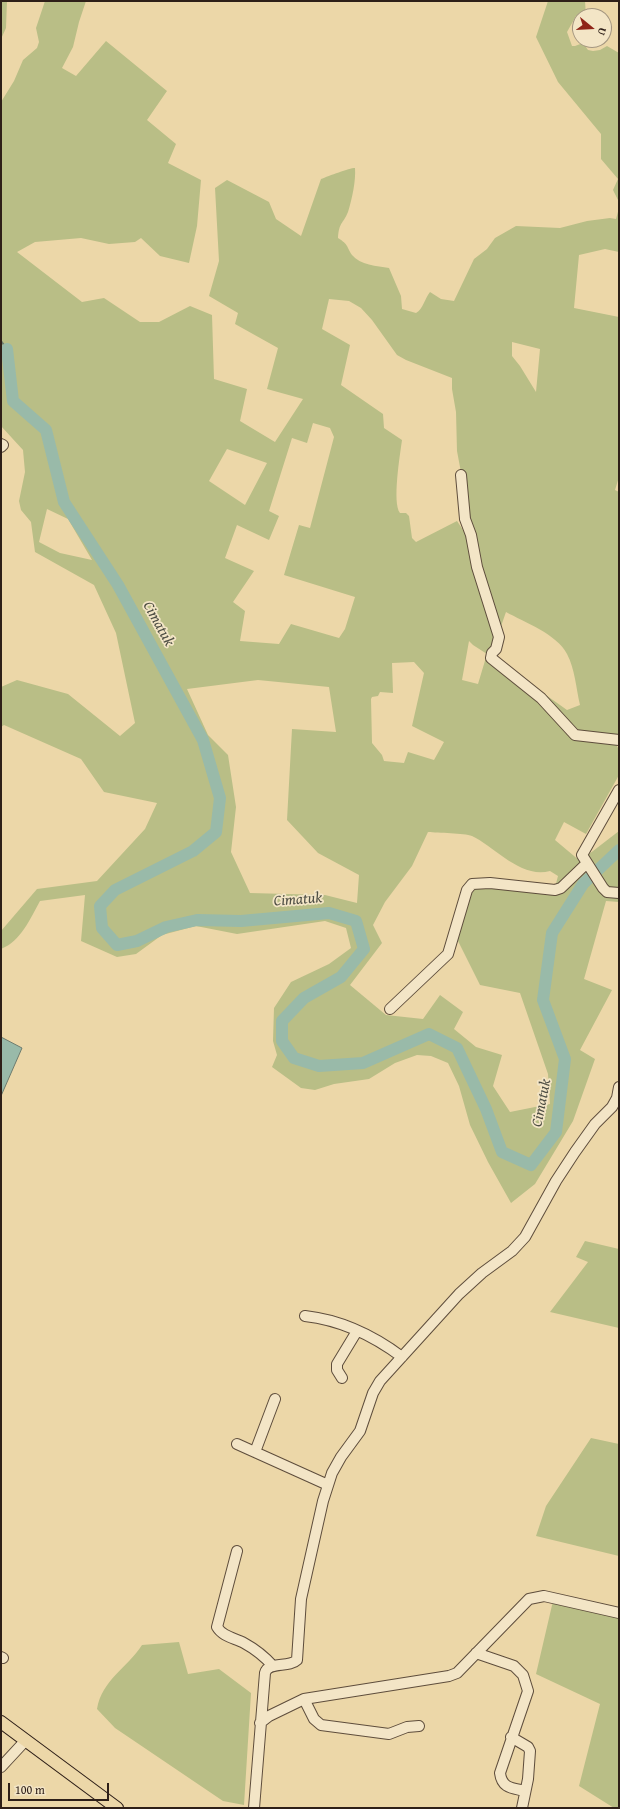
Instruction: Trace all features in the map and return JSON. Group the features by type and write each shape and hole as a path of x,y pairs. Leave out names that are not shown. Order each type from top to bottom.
{"main road":[{"path":"1,1722 110,1806"}],"street":[{"path":"1,444 3,445 1,447"},
{"path":"461,475 465,519 471,535 477,567 499,637 496,649 492,653 491,658 541,698 575,735 619,740"},
{"path":"619,790 583,851 583,858 603,888 608,892 619,894"},
{"path":"390,1009 445,959 448,954 467,890 472,884 490,883 555,890 561,888 587,865"},
{"path":"254,1808 265,1673 266,1670 273,1666 294,1663 297,1660 301,1599 328,1485 341,1457 360,1431 373,1393 380,1381 460,1294 482,1273 512,1251 525,1237 556,1181 575,1152 595,1124 612,1108 617,1098 619,1087"},
{"path":"305,1316 330,1320 357,1331 386,1345 402,1357"},
{"path":"342,1378 337,1370 337,1364 357,1331"},
{"path":"255,1452 275,1399"},
{"path":"237,1444 328,1485"},
{"path":"237,1551 217,1627 224,1634 251,1647 267,1659 273,1666"},
{"path":"260,1723 270,1716 304,1700 449,1676 457,1673 529,1599 544,1596 619,1613"},
{"path":"476,1652 514,1666 523,1675 528,1691 500,1773 501,1780 506,1786 526,1791"},
{"path":"304,1700 314,1719 321,1724 389,1734 407,1727 419,1726"},
{"path":"512,1737 528,1747 530,1751 528,1779 522,1808"},
{"path":"1,1767 26,1740"}],"green space":[{"path":"1,1 7,1 6,28 1,39"},
{"path":"45,1 86,1 73,47 62,68 76,76 106,41 167,91 147,120 176,144 168,163 201,180 197,226 189,263 160,256 141,238 135,242 109,244 81,238 35,242 17,252 82,302 104,298 140,322 159,322 190,306 212,315 214,379 247,389 240,421 275,442 303,399 267,389 278,348 235,324 238,313 209,296 219,261 215,188 227,180 269,202 276,219 301,236 321,179 355,168 351,201 348,212 340,226 338,238 346,244 352,255 359,261 389,268 401,296 402,309 416,313 430,292 441,299 454,301 474,259 487,249 495,238 516,226 560,228 587,221 610,218 616,219 619,208 619,252 605,249 579,255 574,308 619,317 619,477 615,490 619,492 619,736 617,747 619,748 619,775 586,834 564,822 555,840 580,861 619,831 619,902 606,901 584,979 612,990 580,1050 595,1059 573,1121 535,1184 511,1203 488,1162 470,1125 459,1086 448,1063 431,1056 417,1055 395,1063 369,1079 334,1084 315,1090 301,1088 272,1067 277,1055 273,1041 274,1008 291,982 329,964 351,948 346,928 325,921 237,934 196,926 162,935 136,954 117,957 81,941 85,895 40,901 24,929 14,941 1,949 1,931 37,889 97,881 145,829 157,803 104,792 81,759 4,725 1,727 1,687 17,680 68,694 120,736 135,723 116,633 94,585 35,552 31,522 21,510 19,501 25,472 23,450 1,426 1,102 14,81 23,60 37,48 39,42 36,28","holes":["329,299 349,301 361,308 372,320 397,355 452,378 452,389 456,412 457,451 472,531 465,533 457,521 416,542 412,538 409,516 406,513 400,513 397,499 397,478 402,440 384,428 383,414 341,385 350,345 322,329","512,342 540,349 536,392 512,356","313,423 330,428 334,437 310,528 299,525 284,575 355,597 345,629 339,638 291,624 279,644 240,641 245,611 233,602 254,571 225,558 237,525 269,540 279,516 269,511 292,438 307,443","227,449 267,463 245,505 209,481","47,509 68,519 92,560 60,553 39,542","506,612 540,629 556,640 567,654 574,672 580,705 567,710 488,654 493,649","469,641 487,654 478,684 462,680","414,662 424,673 412,726 444,742 434,760 408,752 404,763 384,761 382,755 372,743 371,699 372,697 378,696 380,692 393,693 392,663","258,680 329,687 336,732 292,729 287,820 318,853 359,875 357,903 325,895 250,893 231,852 236,807 228,755 208,735 187,689","428,832 472,836 519,866 539,872 550,871 558,876 553,895 478,883 467,890 455,935 480,985 520,993 548,1074 550,1104 510,1112 493,1086 502,1055 476,1047 454,1029 463,1012 440,995 423,1019 386,1015 350,985 382,943 373,925 385,902 412,866"]},
{"path":"548,1 585,1 585,8 572,8 572,23 567,32 572,48 587,48 588,50 593,51 610,48 619,53 619,202 613,190 618,179 601,159 601,134 558,82 536,37"},
{"path":"585,1241 619,1249 619,1328 550,1312 588,1262 576,1257"},
{"path":"591,1438 619,1444 619,1556 536,1536 546,1506"},
{"path":"553,1601 619,1616 619,1808 614,1808 579,1786 600,1704 536,1674"},
{"path":"179,1642 188,1674 219,1669 251,1693 244,1805 223,1801 115,1728 97,1709 104,1690 109,1682 142,1645"}],"shaded area":[{"path":"1,1037 22,1048 1,1096"}],"waterway":[{"path":"1,341 7,349"},
{"name":"Cimatuk","path":"7,349 13,401 46,430 64,502 118,585 203,740 220,798 216,832 193,851 115,890 100,906 102,928 117,945 137,941 166,927 197,920 241,921 329,913 356,921 364,949 341,977 304,998 282,1021 282,1041 294,1058 319,1066 363,1063 429,1034 457,1048 486,1109 502,1152 531,1165 556,1132 565,1059 543,1000 552,933 583,884 619,850"}]}
